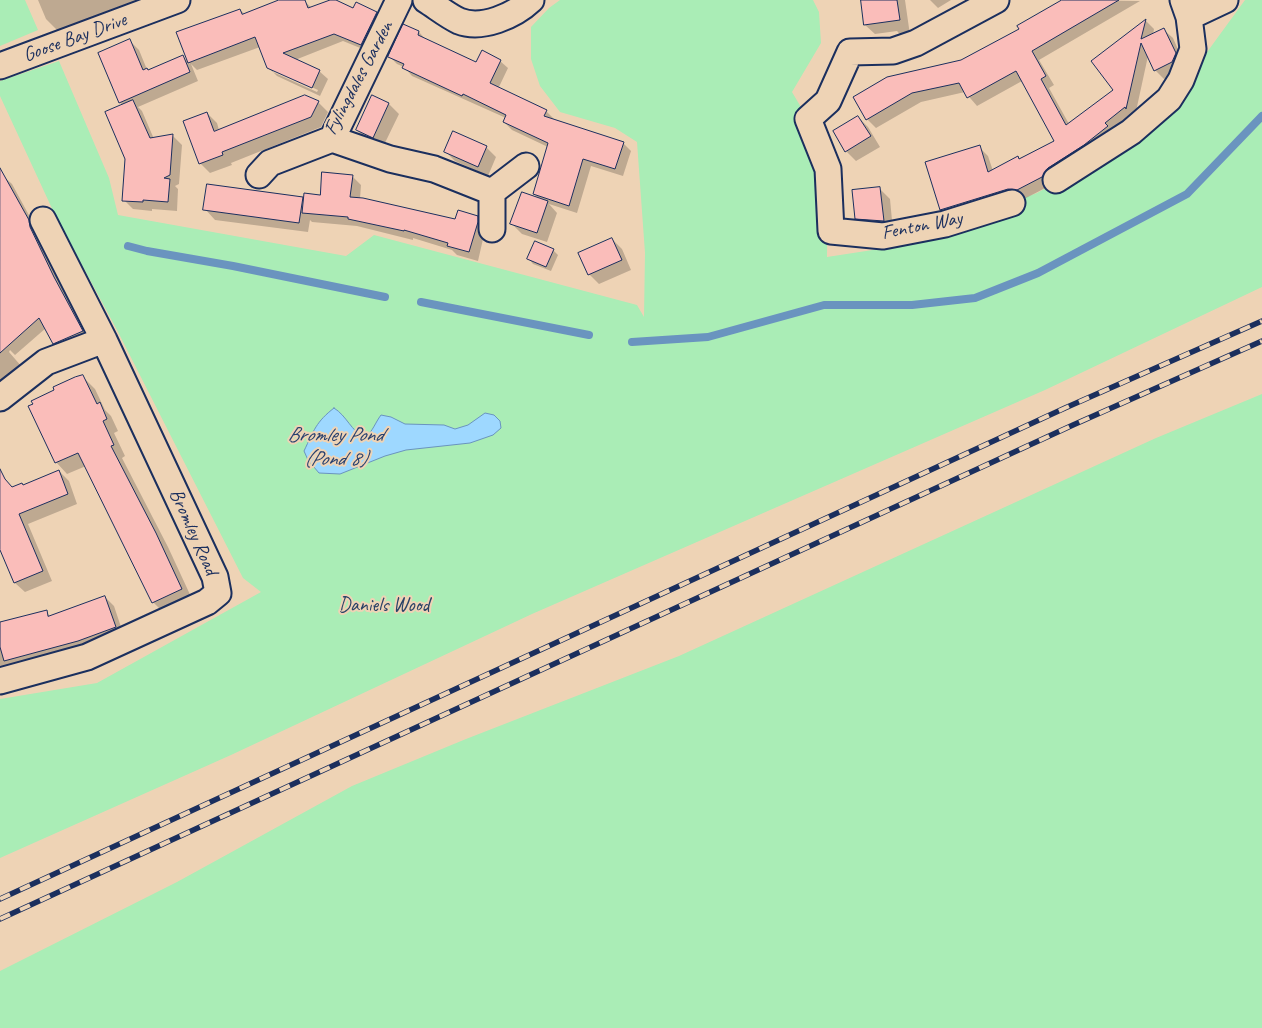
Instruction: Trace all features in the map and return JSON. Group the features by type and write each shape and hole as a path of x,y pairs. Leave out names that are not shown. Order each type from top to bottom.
{"street":[{"name":"Goose Bay Drive","path":"0,66 177,0"},
{"name":"Fylingdales Garden","path":"259,175 270,164 332,139 399,0"},
{"path":"426,0 460,21 479,24 499,20 531,0"},
{"name":"Fenton Way","path":"996,0 916,43 893,51 850,52 828,101 808,119 828,169 831,231 883,236 945,224 1012,203"},
{"path":"1056,180 1131,132 1169,99 1182,80 1193,49 1186,8 1226,0"},
{"path":"332,139 390,159 434,169 492,192"},
{"path":"492,192 526,166"},
{"path":"492,192 492,229"},
{"name":"Bromley Road","path":"0,681 87,657 207,602 218,593 215,577 104,340 43,220"},
{"path":"0,398 46,362 104,340"}],"green space":[{"path":"0,0 25,0 38,30 0,46"},
{"name":"Daniels Wood","path":"560,0 813,0 819,12 821,43 792,92 808,119 828,169 827,257 905,245 1037,193 1151,129 1245,0 1262,0 1262,287 1045,390 532,614 231,755 0,858 0,699 97,683 261,592 243,578 117,330 55,215 0,96 0,81 59,61 109,178 118,215 346,256 374,235 637,305 644,317 645,253 637,142 615,128 560,112 540,86 531,59 531,27 549,8"},
{"path":"1262,394 1262,1028 0,1028 0,971 177,882 352,786 466,739 679,656 1156,438"}],"water":[{"name":"Bromley Pond (Pond 8)","path":"334,408 365,438 381,415 391,417 405,424 444,425 455,429 468,425 485,413 494,415 500,421 501,428 493,435 470,443 406,450 385,456 340,474 319,473 308,460 304,451 319,422"}],"building":[{"path":"279,0 305,0 308,8 330,0 336,0 353,8 356,2 377,12 361,45 334,34 283,53 320,70 312,88 267,68 255,37 188,63 176,32 240,9 242,14"},
{"path":"861,0 897,0 900,20 864,25"},
{"path":"1062,0 1119,0 1032,51 1046,76 1041,79 1066,125 1113,90 1091,61 1146,19 1141,39 1164,28 1176,53 1172,62 1154,71 1141,43 1126,109 1125,107 1105,123 1108,126 1084,145 1048,168 1042,177 1017,190 1008,189 940,210 925,162 980,145 988,172 1018,156 1019,159 1054,141 1016,71 967,98 959,83 912,93 866,120 853,97 887,77 961,60 1019,29 1017,26"},
{"path":"403,24 419,31 418,35 476,62 482,50 501,60 490,83 547,110 544,116 624,142 615,169 583,159 569,206 533,194 548,143 503,122 506,115 402,68 404,64 388,57"},
{"path":"130,39 143,70 147,68 148,70 183,55 190,72 119,103 98,53"},
{"path":"305,95 319,101 311,117 222,152 223,155 199,164 183,121 207,112 214,131"},
{"path":"372,95 389,103 373,138 356,130"},
{"path":"133,100 150,138 173,134 170,175 164,178 170,179 168,202 122,201 125,159 105,112"},
{"path":"858,116 871,136 845,152 833,131"},
{"path":"453,131 487,146 478,167 444,152"},
{"path":"0,168 29,220 30,227 54,277 83,331 53,344 39,318 0,353"},
{"path":"322,172 353,175 350,197 363,198 455,219 458,210 478,216 469,252 447,246 448,243 404,230 348,219 348,217 302,213 304,193 320,195"},
{"path":"207,184 303,197 299,223 203,210"},
{"path":"880,187 884,221 855,219 852,190"},
{"path":"522,192 548,201 537,233 510,224"},
{"path":"612,238 622,260 588,275 578,253"},
{"path":"535,241 554,249 546,267 527,259"},
{"path":"83,375 97,404 100,402 107,419 103,421 114,445 111,446 156,533 182,589 152,603 78,453 55,463 28,406 33,404 31,401 54,390 53,387"},
{"path":"0,469 12,487 22,483 23,485 59,470 68,494 19,514 43,571 14,583 0,550"},
{"path":"105,596 116,627 78,641 4,661 0,647 0,622 47,610 48,616"}],"waterway":[{"path":"632,342 708,337 824,305 912,305 975,298 1038,273 1187,194 1262,116"},
{"path":"128,246 385,297"},
{"path":"421,302 589,335"}],"railway":[{"path":"0,899 1065,408 1262,321"},
{"path":"0,919 1073,425 1262,341"}]}
